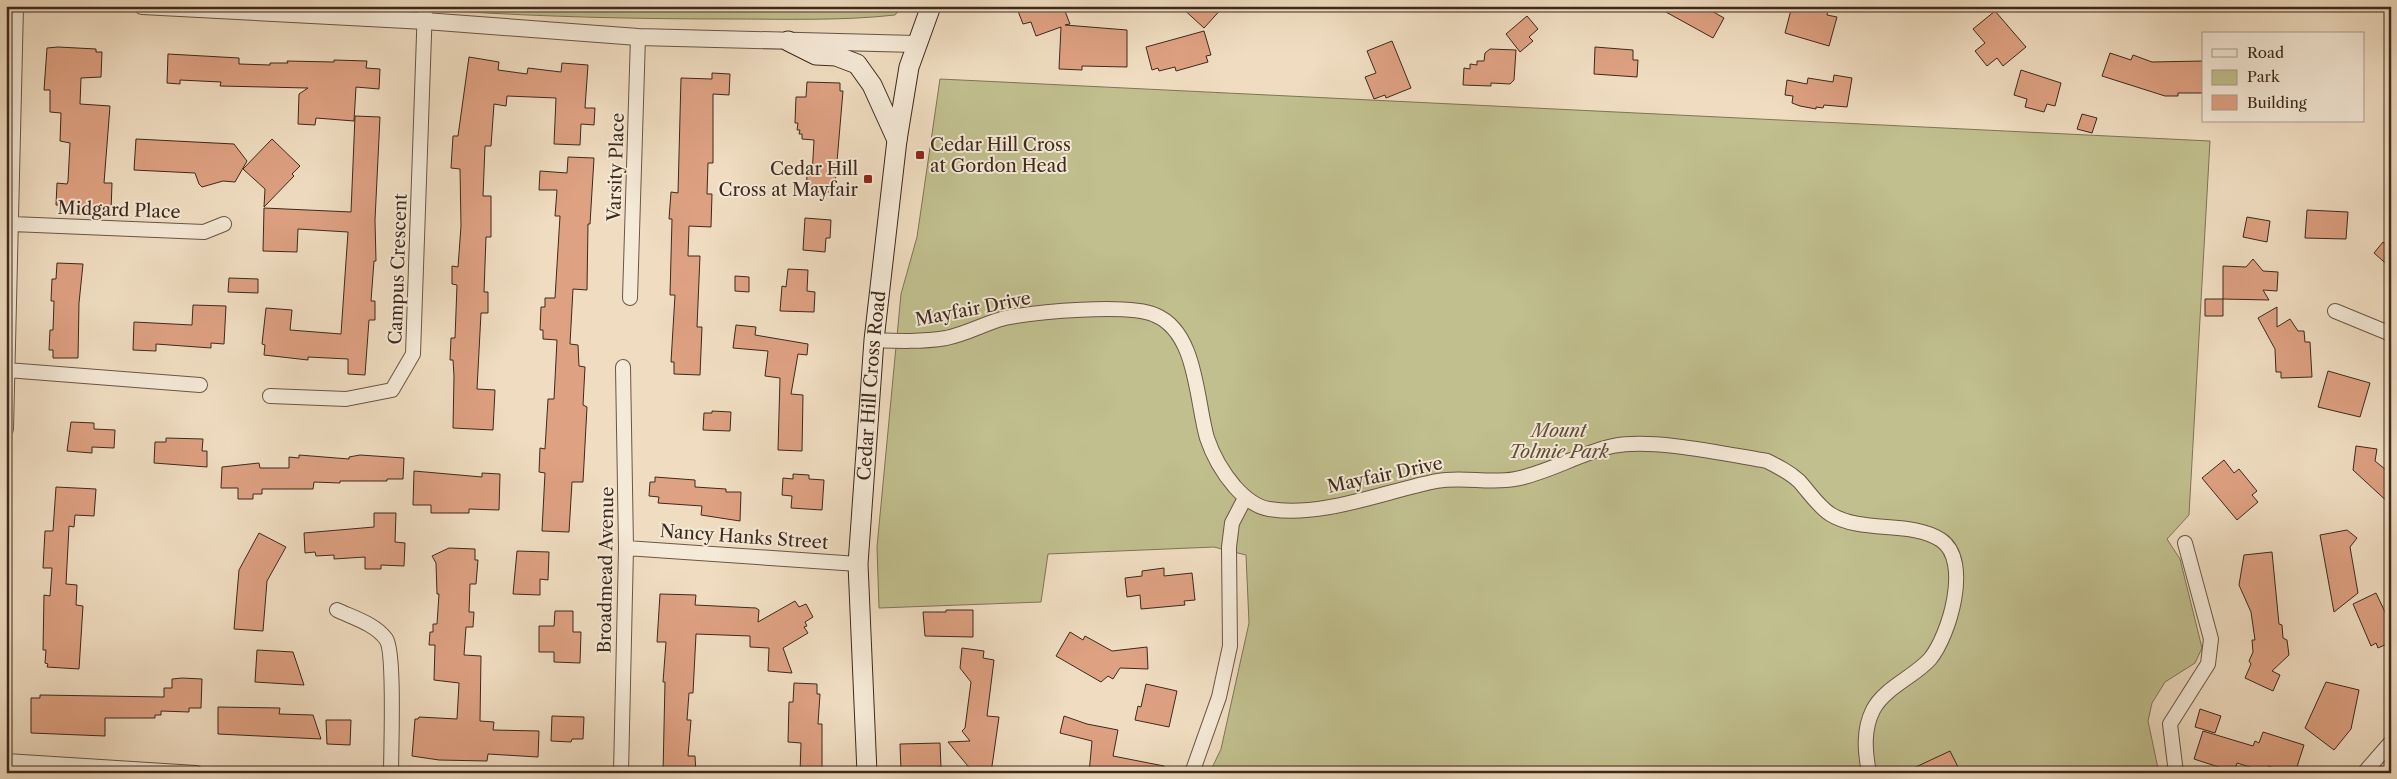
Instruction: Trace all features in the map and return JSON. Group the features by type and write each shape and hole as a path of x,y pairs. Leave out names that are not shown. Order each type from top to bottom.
{"main road":[{"name":"Cedar Hill Cross Road","path":"867,773 858,564 874,340 897,140 909,68 930,6"},
{"path":"788,41 816,55 836,56 856,64 872,85 897,140"}],"street":[{"path":"6,429 16,6"},
{"path":"142,6 425,13 638,37 788,41 890,41 916,44"},
{"name":"Campus Crescent","path":"270,396 346,399 392,390 414,354 425,13"},
{"name":"Varsity Place","path":"630,298 638,37"},
{"name":"Midgard Place","path":"12,224 204,232 224,224"},
{"name":"Mayfair Drive","path":"874,340 910,341 943,338 962,334 1005,318 1032,315 1101,310 1134,310 1154,314 1170,323 1181,336 1188,355 1208,440 1223,473 1245,498 1265,508 1287,511 1314,508 1439,481 1511,480 1538,474 1599,449 1630,444 1767,461 1784,469 1831,514 1874,527 1929,535 1941,540 1953,557 1957,572 1955,592 1944,633 1930,659 1874,707 1866,730 1865,754 1869,773"},
{"path":"2335,311 2391,334"},
{"name":"Broadmead Avenue","path":"621,773 626,548 623,367"},
{"path":"7,370 200,385"},
{"path":"1192,773 1219,697 1230,646 1229,547 1232,523 1245,498"},
{"path":"2176,773 2170,724 2208,664 2211,639 2185,543"},
{"name":"Nancy Hanks Street","path":"626,548 858,564"},
{"path":"337,610 371,625 388,640 390,659 391,773"},
{"path":"2364,773 2391,742"},
{"path":"6,761 196,773"}],"green space":[{"path":"444,6 903,6 895,15 854,18 661,19 453,11"},
{"name":"Mount Tolmie Park","path":"940,79 2210,141 2189,515 2167,539 2180,559 2202,648 2195,663 2165,682 2152,703 2148,721 2159,773 1218,773 1211,770 1221,749 1249,623 1246,555 1214,547 1048,554 1041,602 879,608 877,547 901,294 917,237"}],"building":[{"path":"1016,6 1063,6 1070,24 1065,25 1127,30 1127,67 1082,66 1082,70 1059,69 1061,27 1036,36 1031,22 1023,24"},
{"path":"1180,6 1224,6 1204,28"},
{"path":"1655,6 1703,6 1724,18 1713,38"},
{"path":"1792,6 1829,6 1827,15 1837,17 1829,46 1785,33"},
{"path":"1995,11 2026,47 2003,66 1997,58 1987,66 1975,51 1985,43 1973,29"},
{"path":"1527,16 1538,29 1529,37 1533,41 1520,52 1506,34"},
{"path":"1204,31 1211,55 1206,56 1208,62 1176,71 1175,67 1159,71 1158,68 1152,70 1146,47"},
{"path":"1392,41 1411,88 1386,98 1385,95 1374,99 1365,77 1376,73 1367,51"},
{"path":"1595,47 1633,50 1633,60 1638,60 1637,77 1594,74"},
{"path":"47,48 96,49 96,52 102,52 101,77 81,78 80,104 110,106 104,183 112,183 111,212 82,211 83,206 56,205 57,183 67,184 68,181 70,143 60,141 61,113 50,112 50,90 44,90"},
{"path":"1490,49 1516,50 1514,80 1510,84 1491,83 1491,86 1463,85 1464,68 1470,69 1470,64 1477,65 1477,61 1484,61 1485,53"},
{"path":"2110,53 2131,60 2133,55 2152,62 2202,61 2202,93 2178,93 2178,96 2165,96 2102,76"},
{"path":"168,54 239,58 239,64 270,65 270,63 288,63 287,61 367,61 366,68 380,69 379,89 356,87 354,121 316,118 315,125 298,124 299,94 308,88 220,86 221,82 180,80 180,84 167,83"},
{"path":"469,57 499,62 498,70 527,74 528,68 561,72 562,63 588,65 585,108 595,108 594,125 581,124 580,145 554,144 556,98 507,96 506,106 494,104 491,146 485,146 483,196 491,196 491,237 486,237 484,292 488,292 488,313 481,313 477,389 495,390 493,430 453,428 454,376 453,360 450,360 451,338 455,338 457,285 452,284 452,266 458,267 461,226 460,169 451,168 453,136 458,136"},
{"path":"2021,70 2061,83 2055,106 2047,104 2044,112 2025,107 2027,99 2014,95"},
{"path":"712,73 730,74 729,95 713,94 713,163 708,163 707,194 712,194 711,227 689,226 688,256 700,256 697,327 702,327 700,375 674,374 674,362 671,362 675,295 670,295 672,219 669,219 671,192 678,193 681,78 712,79"},
{"path":"1834,75 1852,78 1847,107 1824,105 1823,108 1816,107 1816,109 1800,106 1792,103 1793,96 1785,95 1787,80 1807,84 1808,78 1833,82"},
{"path":"807,82 840,83 840,91 843,91 835,185 831,184 830,192 806,191 807,176 812,176 814,140 802,139 802,134 799,134 800,130 797,130 798,123 795,123 796,97 806,97"},
{"path":"2082,114 2097,118 2092,133 2077,129"},
{"path":"355,116 380,117 375,220 376,261 374,261 371,301 375,301 375,320 369,320 365,375 348,374 348,359 308,357 308,360 264,355 265,345 262,344 266,308 292,310 290,330 341,334 348,232 298,229 297,252 263,251 264,208 351,212"},
{"path":"136,139 234,144 247,161 235,182 223,181 202,187 195,173 134,170"},
{"path":"272,139 300,166 292,174 294,176 264,207 265,189 243,169"},
{"path":"568,157 594,158 590,224 588,224 587,290 573,289 570,344 578,345 579,366 585,367 583,405 587,407 583,482 572,482 569,532 542,531 545,473 539,472 540,448 545,449 548,399 554,399 557,340 543,339 543,330 540,330 541,307 545,307 545,298 555,298 560,216 555,216 557,190 539,190 540,171 567,173"},
{"path":"2307,210 2348,212 2346,239 2305,238"},
{"path":"2247,217 2270,221 2267,242 2243,237"},
{"path":"805,218 831,220 830,238 826,238 825,252 803,250"},
{"path":"2383,242 2391,249 2391,268 2374,253"},
{"path":"2253,259 2263,271 2278,272 2277,291 2263,290 2269,300 2223,299 2223,266 2246,267"},
{"path":"57,263 83,264 79,303 78,358 53,358 53,350 49,350 50,330 53,330 54,301 51,301 52,279 56,279"},
{"path":"788,269 808,270 807,291 815,292 814,312 780,311 782,286 786,287"},
{"path":"735,276 749,277 749,292 735,291"},
{"path":"229,278 258,279 258,293 228,292"},
{"path":"2205,299 2223,299 2223,316 2205,316"},
{"path":"193,305 226,306 224,344 211,343 211,348 156,344 156,351 133,350 134,322 192,325"},
{"path":"2277,307 2277,327 2290,319 2298,331 2304,331 2305,342 2310,342 2312,377 2281,378 2281,372 2276,372 2275,349 2258,318"},
{"path":"736,325 756,327 755,335 808,344 807,355 798,354 791,394 803,395 802,451 778,450 780,378 765,376 768,351 733,348"},
{"path":"2328,371 2370,383 2360,417 2318,407"},
{"path":"712,411 731,412 730,431 703,430 704,413 712,413"},
{"path":"71,422 94,423 94,429 115,430 114,448 92,447 92,453 67,451"},
{"path":"166,438 203,439 202,451 207,451 207,467 154,463 155,442 166,442"},
{"path":"2356,446 2377,449 2375,461 2391,474 2391,505 2353,470"},
{"path":"299,455 349,459 349,457 360,455 404,458 403,479 340,481 340,483 314,482 313,489 262,489 262,494 253,494 253,499 238,499 238,488 221,488 222,467 259,463 260,468 289,468 289,457 299,458"},
{"path":"2224,460 2234,473 2239,469 2257,491 2252,495 2258,502 2237,520 2202,478"},
{"path":"414,471 482,477 482,473 500,474 499,510 469,509 469,513 431,513 431,505 413,505"},
{"path":"793,474 809,475 809,479 824,480 822,510 791,508 792,496 782,495 783,478 793,479"},
{"path":"655,477 695,480 695,487 726,489 726,492 741,492 740,521 701,515 702,506 658,503 659,497 649,496 650,482 655,482"},
{"path":"56,487 96,489 94,516 75,515 74,527 69,526 66,584 77,585 76,605 83,606 79,669 47,667 48,664 45,663 46,650 43,650 44,595 50,596 52,568 43,568 45,531 53,531"},
{"path":"374,513 396,513 395,542 405,543 404,566 381,565 381,569 365,569 365,557 334,559 334,555 316,556 315,552 305,553 304,533 374,527"},
{"path":"2347,530 2357,538 2350,547 2358,593 2334,612 2320,535"},
{"path":"259,533 286,547 267,581 263,631 234,629 239,570"},
{"path":"449,548 475,549 475,560 478,560 476,584 470,584 469,612 474,612 473,627 466,627 464,655 481,656 480,721 494,722 493,730 539,731 538,757 488,754 487,761 439,760 412,756 415,719 419,717 457,719 459,683 434,680 435,645 429,645 433,624 437,624 439,594 437,594 436,563 432,556"},
{"path":"517,551 549,552 548,580 540,579 540,595 513,594"},
{"path":"2272,552 2279,624 2282,625 2283,638 2287,640 2289,655 2272,671 2280,675 2273,691 2245,678 2251,664 2249,661 2253,652 2252,640 2255,640 2251,612 2239,585 2244,555"},
{"path":"1164,568 1164,576 1192,573 1195,600 1184,601 1185,605 1141,609 1140,595 1127,597 1125,578 1142,576 1142,571"},
{"path":"2376,593 2386,614 2391,611 2391,642 2378,648 2376,643 2371,646 2353,604"},
{"path":"660,594 696,595 695,605 756,608 759,610 758,622 795,601 799,607 806,604 813,617 805,622 807,626 804,627 808,633 783,648 792,673 768,671 769,648 750,647 750,636 696,634 693,693 689,693 687,720 691,720 688,756 695,756 696,773 663,773 665,682 663,682 666,642 657,642"},
{"path":"946,610 973,610 973,637 925,636 923,612 946,612"},
{"path":"555,611 573,611 573,632 581,632 580,663 554,662 554,652 539,652 539,626 554,626"},
{"path":"1070,632 1083,640 1085,636 1112,651 1147,647 1148,669 1120,668 1113,679 1108,676 1101,682 1056,656"},
{"path":"962,648 984,651 983,658 994,660 987,716 999,717 991,773 972,771 948,742 970,741 962,731 965,728 971,682 960,668"},
{"path":"257,650 293,652 304,685 255,682"},
{"path":"172,679 202,679 201,708 189,708 189,712 161,711 161,715 155,715 155,718 105,718 105,736 31,733 31,698 40,698 40,695 164,697 164,688 172,688"},
{"path":"2326,682 2359,690 2351,729 2334,750 2305,728"},
{"path":"794,683 817,684 817,694 820,694 818,724 822,724 822,773 800,773 801,743 788,742 789,702 793,702"},
{"path":"1146,684 1177,691 1169,727 1135,720 1138,706 1141,707"},
{"path":"218,707 280,708 279,714 313,715 321,739 218,734"},
{"path":"2200,709 2221,716 2215,733 2195,727"},
{"path":"552,716 584,717 583,739 572,739 571,742 551,741"},
{"path":"1064,716 1087,724 1118,730 1113,756 1164,766 1164,773 1089,773 1092,741 1060,733"},
{"path":"326,720 351,720 350,745 327,744"},
{"path":"2203,731 2253,746 2255,741 2259,743 2263,732 2304,745 2295,773 2268,766 2266,772 2237,763 2234,772 2194,759"},
{"path":"940,743 941,767 901,770 900,744"},
{"path":"1950,751 1961,773 1903,773"}],"place":[{"name":"Cedar Hill Cross at Gordon Head","path":"920,155"},
{"name":"Cedar Hill Cross at Mayfair","path":"868,179"}]}
